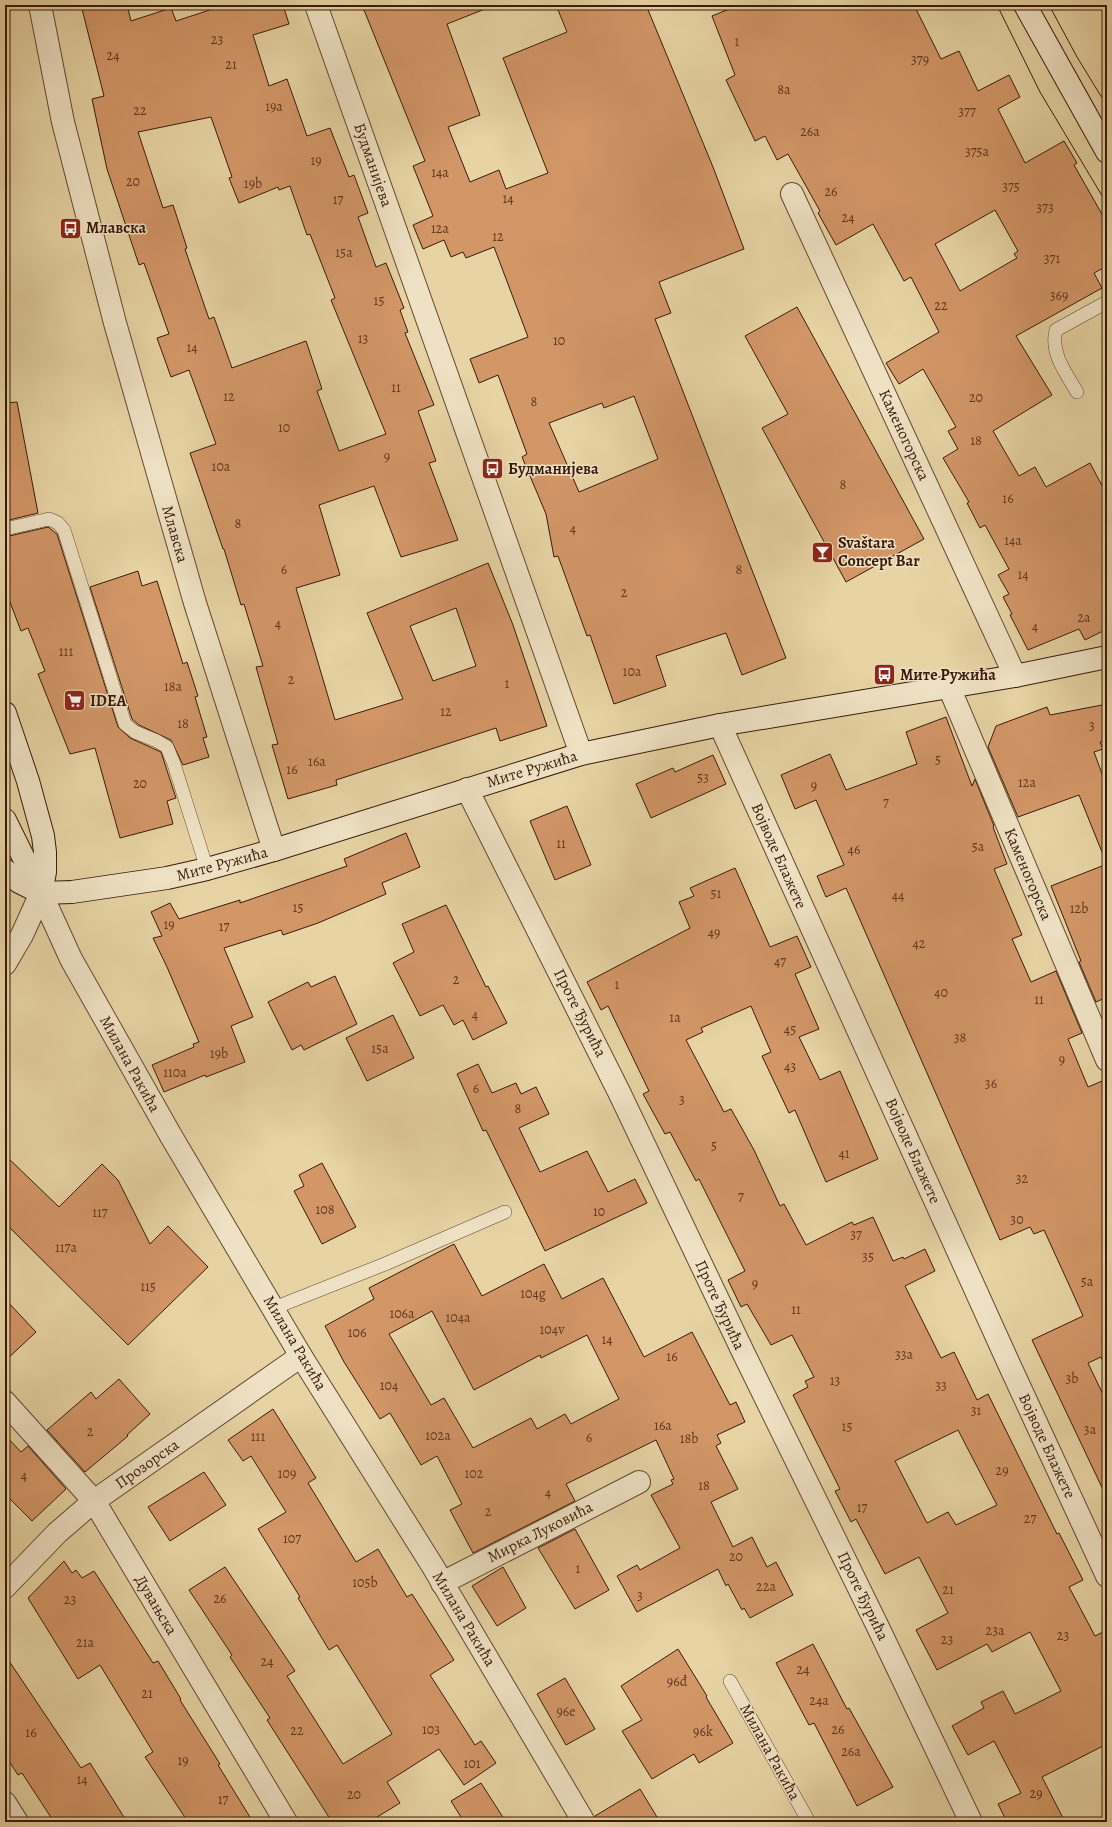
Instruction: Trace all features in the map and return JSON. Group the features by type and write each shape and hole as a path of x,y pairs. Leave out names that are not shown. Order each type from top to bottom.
{"street":[{"name":"Млавска","path":"40,5 63,122 115,323 195,603 274,850"},
{"name":"Будманијева","path":"316,5 581,754"},
{"path":"1025,5 1107,152"},
{"name":"Каменогорска","path":"792,194 1015,676"},
{"name":"Мите Ружића","path":"41,893 66,893 166,878 207,869 274,850 581,754 720,725 1015,676 1107,657"},
{"name":"Каменогорска","path":"949,687 1107,1060"},
{"path":"5,713 28,781 43,836 45,852 45,872 41,893 22,935 5,964"},
{"name":"Војводе Блажете","path":"720,725 1002,1350 1107,1576"},
{"name":"Проте Ђурића","path":"467,789 619,1092 744,1354 877,1625 971,1822"},
{"name":"Милана Ракића","path":"5,820 41,893 71,959 171,1136 302,1356 442,1582 584,1822"},
{"path":"5,870 19,882 41,893"},
{"name":"Прозорска","path":"5,1587 57,1533 94,1501 302,1356"},
{"name":"Дувањска","path":"5,1402 94,1501 286,1822"},
{"name":"Мирка Луковића","path":"442,1582 639,1482"},
{"path":"5,1803 17,1822"}],"lane":[{"path":"1077,392 1058,359 1054,341 1056,330 1107,302"},
{"path":"5,529 49,519 58,523 64,530 125,724 135,732 167,747 174,764 207,869"},
{"path":"274,1308 385,1264 505,1212"},
{"name":"Милана Ракића","path":"730,1681 809,1822"}],"building":[{"path":"81,5 127,5 131,21 171,8 176,21 225,5 283,5 289,24 253,35 269,86 287,79 307,136 330,128 349,177 354,175 368,213 358,217 376,267 386,263 404,308 400,310 408,332 405,333 434,405 418,411 436,461 429,463 458,540 401,557 374,486 319,505 340,575 296,588 335,720 403,699 367,613 488,563 513,625 547,726 500,741 496,728 336,780 337,785 288,799 272,745 278,744 256,667 263,666 244,604 241,605 224,549 190,453 216,444 189,370 171,377 157,338 169,334 144,263 139,265 107,169 92,99 104,96","holes":["211,117 232,177 229,178 239,203 278,187 279,190 290,186 307,235 310,234 335,298 331,300 386,434 339,451 317,391 322,389 306,341 232,368 214,317 209,319 185,249 187,248 173,205 163,208 138,132","456,608 476,666 433,681 410,626"]},
{"path":"362,5 490,5 490,7 447,24 480,115 448,127 470,182 499,170 506,189 548,173 503,58 567,32 556,5 646,5 713,167 744,249 659,282 671,313 655,319 786,658 742,675 726,633 656,656 666,686 614,704 590,635 587,636 558,556 554,557 546,514 522,457 527,454 498,375 479,383 470,359 528,337 494,247 466,258 463,252 451,257 444,240 423,249 413,225 433,216 413,166 425,161","holes":["634,396 658,459 579,492 549,423 602,403 604,408"]},
{"path":"739,5 914,5 941,59 959,51 978,91 1009,75 1020,97 998,109 1025,163 1064,141 1077,163 1074,165 1107,223 1107,266 1094,273 1102,288 1016,336 1052,395 993,431 1019,476 1035,467 1046,487 1090,463 1107,495 1107,629 1085,640 1079,629 1028,650 1010,615 1012,614 1003,597 1009,594 998,575 1009,569 985,525 980,528 967,503 969,502 943,458 958,449 948,431 956,427 923,369 899,384 886,363 939,332 911,277 904,281 873,224 836,245 818,213 820,211 788,154 777,160 765,136 755,141 726,80 735,75 712,16","holes":["995,210 1018,251 1014,254 1017,258 960,291 935,244"]},
{"path":"797,307 924,539 846,582 762,428 788,414 745,336"},
{"path":"17,402 38,513 5,521 5,403"},
{"path":"48,527 57,534 118,727 130,738 161,752 176,798 167,801 173,824 120,838 95,748 70,754 38,674 45,671 28,628 21,631 5,589 5,537"},
{"path":"138,571 142,586 157,581 183,664 187,662 198,696 195,697 207,737 203,738 209,757 183,765 171,740 139,725 132,719 90,587"},
{"path":"1107,704 1107,739 1100,742 1103,749 1094,752 1107,787 1106,862 1079,795 1018,817 988,747 996,726 1047,707 1050,715"},
{"path":"946,717 972,786 975,779 994,826 993,827 1007,864 994,869 1022,935 1012,939 1031,982 1056,971 1082,1033 1068,1039 1088,1087 1107,1079 1107,1371 1101,1357 1088,1363 1107,1403 1107,1498 1032,1340 1083,1316 1071,1289 1044,1230 1034,1234 1030,1227 1000,1240 846,888 826,897 817,876 844,865 816,800 795,809 781,775 830,754 846,790 917,764 906,732"},
{"path":"713,755 726,784 651,818 636,784 673,768 675,772"},
{"path":"567,806 591,865 555,880 530,821"},
{"path":"406,833 420,867 382,883 386,894 318,923 283,935 281,930 224,948 253,1017 231,1026 245,1062 206,1077 205,1075 164,1092 152,1065 194,1047 193,1044 199,1042 153,938 162,936 151,912 170,903 179,919 240,900 240,903 347,866 344,859"},
{"path":"1107,864 1107,997 1096,1002 1079,962 1081,961 1051,886"},
{"path":"735,868 770,947 797,936 811,967 795,974 819,1029 799,1037 820,1080 840,1071 878,1159 826,1182 795,1110 789,1113 762,1056 771,1052 751,1006 701,1028 703,1032 686,1040 724,1112 731,1109 754,1150 780,1206 784,1204 806,1245 852,1222 854,1225 873,1217 893,1261 903,1257 904,1259 925,1249 935,1271 905,1286 941,1358 954,1352 977,1400 988,1394 1057,1534 1059,1533 1083,1580 1069,1587 1095,1636 1107,1630 1107,1744 1042,1777 1065,1822 1007,1822 998,1804 1021,1793 994,1741 968,1755 952,1726 984,1708 981,1702 1003,1691 1015,1714 1061,1691 1030,1632 992,1652 987,1644 937,1670 916,1630 948,1613 919,1557 885,1574 856,1519 851,1522 835,1491 840,1489 793,1395 808,1387 805,1381 814,1377 792,1335 771,1345 747,1304 741,1307 728,1280 745,1271 699,1179 696,1181 670,1132 665,1134 643,1094 649,1091 608,1006 601,1010 587,982 690,928 679,902 694,896 690,888","holes":["958,1430 997,1505 956,1525 948,1512 927,1523 895,1461"]},
{"path":"446,905 486,987 488,986 507,1023 473,1040 463,1020 454,1025 443,1005 420,1016 393,963 414,952 402,924"},
{"path":"335,976 357,1024 304,1050 301,1045 292,1050 268,1002 308,982 311,987"},
{"path":"393,1015 414,1058 367,1081 346,1038"},
{"path":"478,1064 492,1093 516,1083 521,1094 536,1087 549,1114 519,1128 540,1172 587,1151 608,1192 635,1179 647,1203 545,1251 486,1130 483,1131 457,1074"},
{"path":"5,1155 59,1207 102,1164 118,1180 150,1244 168,1226 208,1267 128,1345 5,1223"},
{"path":"322,1163 356,1227 322,1244 294,1191 304,1186 299,1175"},
{"path":"454,1244 482,1296 544,1264 562,1299 603,1278 644,1357 692,1332 730,1405 736,1402 745,1422 717,1435 721,1443 716,1446 738,1489 711,1502 733,1547 752,1537 767,1567 776,1562 793,1595 750,1618 744,1608 742,1610 728,1584 726,1586 718,1569 637,1612 617,1576 637,1565 640,1570 680,1548 651,1495 673,1484 671,1480 674,1479 656,1440 566,1484 575,1501 473,1553 450,1510 462,1504 437,1456 421,1465 390,1413 380,1419 344,1362 325,1326 374,1299 369,1288","holes":["432,1311 474,1390 540,1355 541,1358 587,1335 619,1399 571,1424 565,1414 537,1429 531,1418 473,1448 444,1398 431,1405 389,1334"]},
{"path":"5,1299 36,1332 5,1361"},
{"path":"119,1379 150,1414 127,1435 128,1436 85,1472 47,1430 91,1392 96,1399"},
{"path":"273,1409 316,1478 308,1483 356,1562 378,1549 407,1597 412,1594 454,1660 430,1675 475,1745 481,1741 496,1763 464,1785 439,1749 387,1782 400,1803 369,1822 332,1822 267,1720 270,1718 230,1657 232,1655 189,1590 225,1567 295,1671 287,1676 343,1764 392,1734 337,1645 329,1650 298,1598 300,1597 258,1529 286,1512 251,1456 243,1461 228,1440"},
{"path":"5,1435 21,1452 28,1446 66,1489 32,1521 5,1494"},
{"path":"204,1472 226,1505 170,1541 148,1507"},
{"path":"575,1529 609,1590 575,1609 538,1548"},
{"path":"64,1561 72,1573 76,1570 82,1578 94,1571 153,1663 158,1661 253,1822 188,1822 145,1757 153,1752 100,1665 78,1679 28,1598"},
{"path":"503,1567 526,1608 497,1626 472,1586"},
{"path":"813,1644 847,1709 849,1708 893,1787 857,1806 814,1723 809,1725 776,1663"},
{"path":"678,1649 707,1696 706,1697 733,1743 699,1763 694,1754 652,1779 622,1731 642,1720 621,1686"},
{"path":"5,1655 81,1768 90,1763 127,1822 54,1822 22,1773 18,1775 5,1755"},
{"path":"565,1678 595,1729 566,1745 537,1694"},
{"path":"481,1783 506,1822 464,1822 451,1801"},
{"path":"640,1789 660,1822 596,1822 595,1816"}],"tram line":[{"path":"997,5 1040,92 1107,204"},
{"path":"1049,5 1077,57 1107,106"}],"place":[{"name":"Млавска","path":"71,228"},
{"name":"Будманијева","path":"493,469"},
{"name":"Svaštara Concept Bar","path":"823,552"},
{"name":"Мите Ружића","path":"884,675"},
{"name":"IDEA","path":"74,701"}]}
